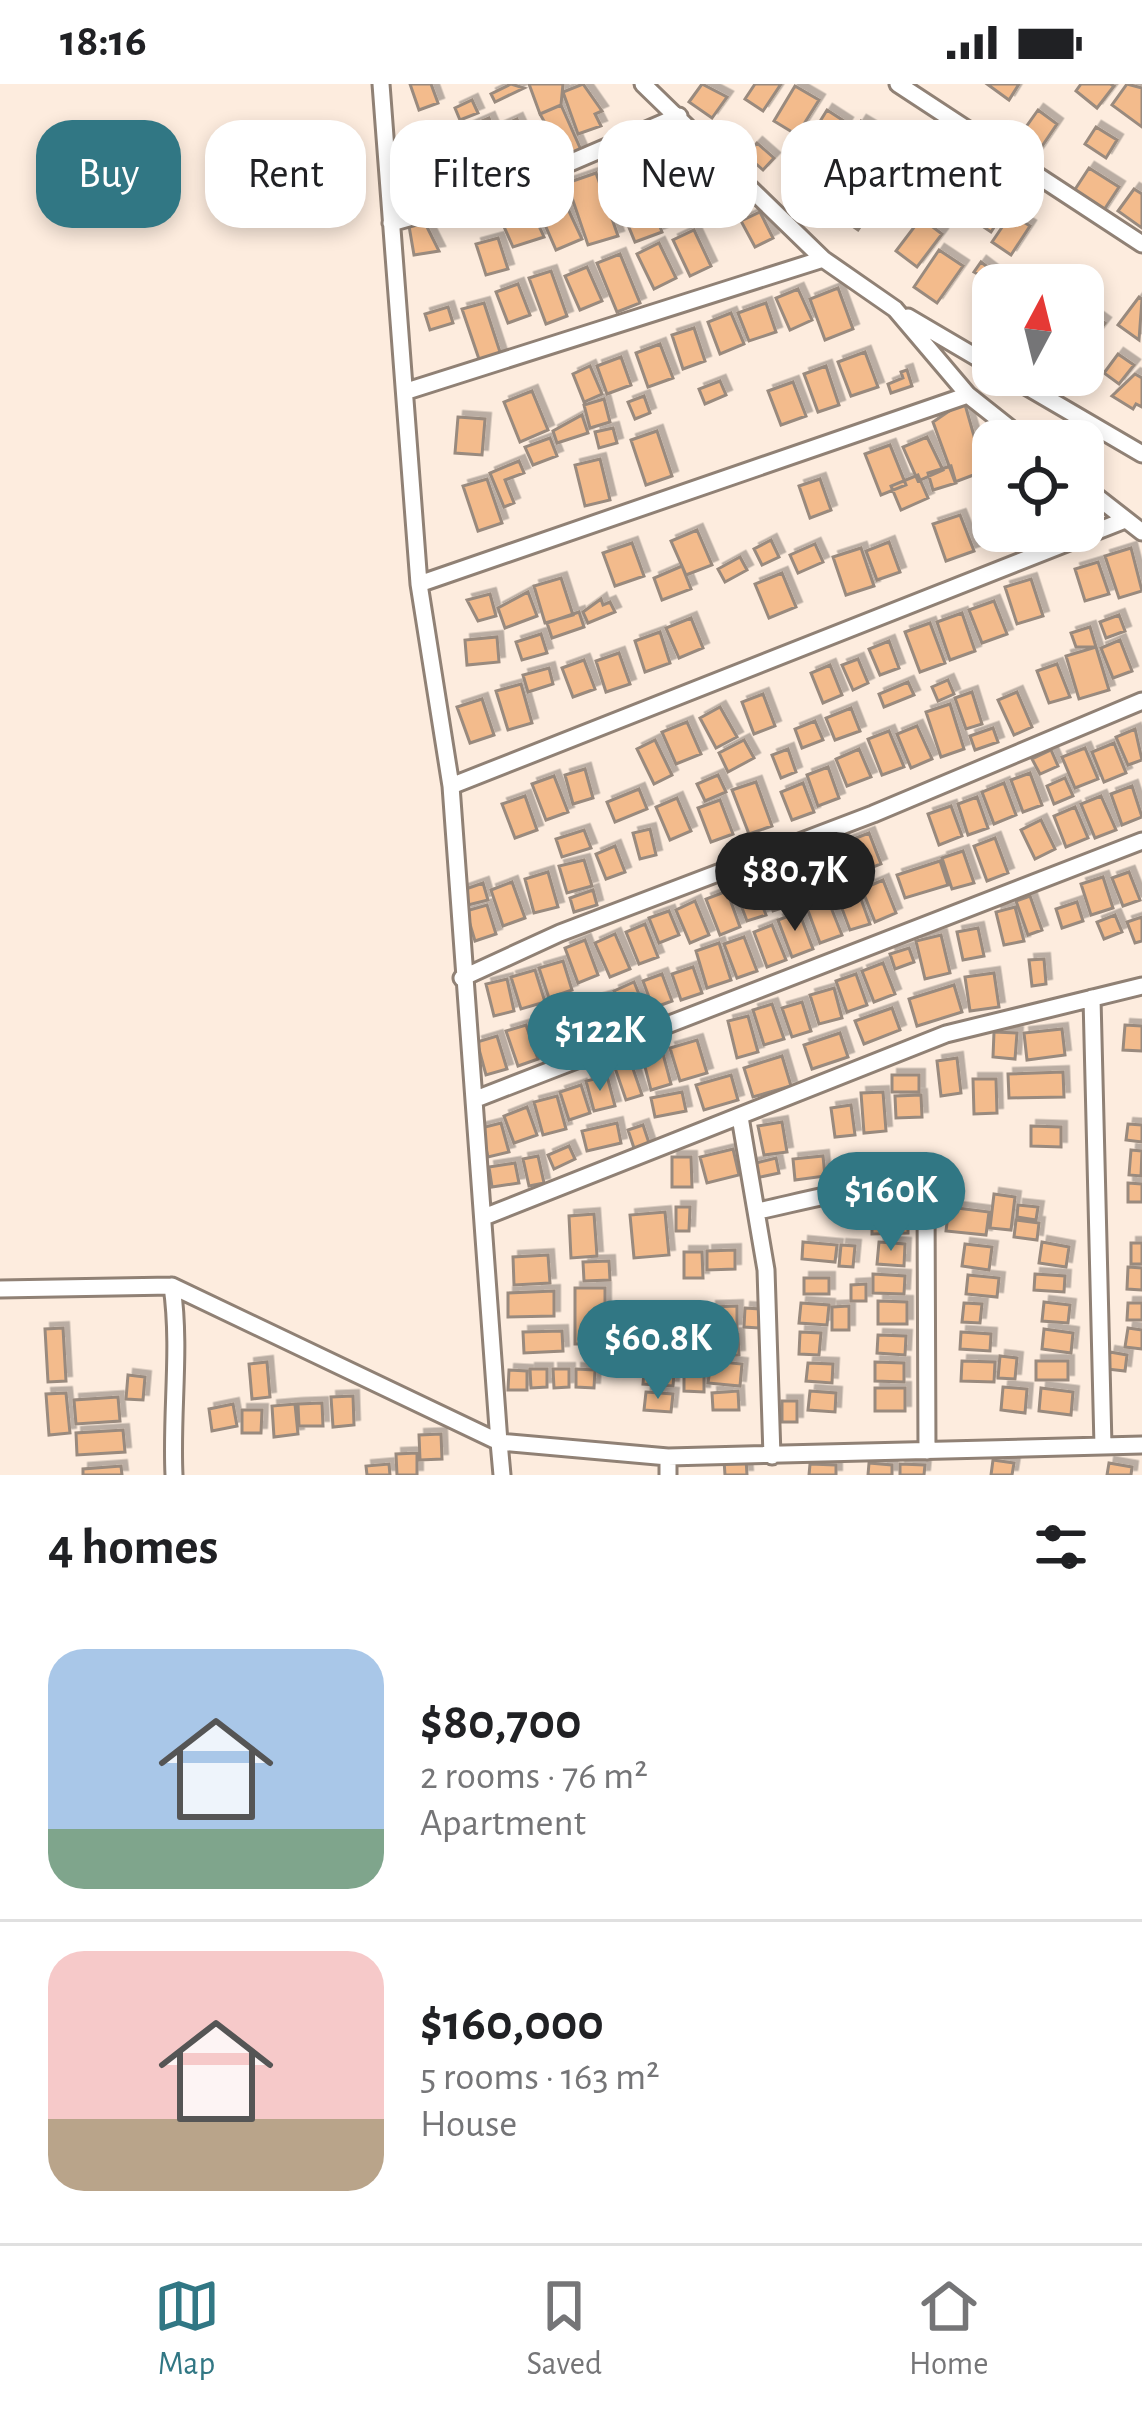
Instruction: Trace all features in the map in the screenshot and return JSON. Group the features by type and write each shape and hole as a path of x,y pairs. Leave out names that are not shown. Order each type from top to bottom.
{"street":[{"path":"381,84 390,209"},
{"path":"643,84 823,259 972,354"},
{"path":"898,84 1142,244"},
{"path":"574,162 679,116"},
{"path":"391,228 419,584 451,786 502,1475"},
{"path":"407,391 823,259"},
{"path":"896,309 968,394 1000,420"},
{"path":"419,584 968,394"},
{"path":"1043,396 1142,454"},
{"path":"1104,503 1142,532"},
{"path":"451,786 1125,520"},
{"path":"462,978 560,933 873,814 1142,700"},
{"path":"476,1100 1142,841"},
{"path":"484,1217 946,1034 1142,986"},
{"path":"1093,998 1102,1446"},
{"path":"740,1117 772,1339 772,1456"},
{"path":"757,1211 880,1186 904,1186 926,1197 927,1450"},
{"path":"0,1289 172,1286 499,1442 668,1456 1142,1445"},
{"path":"172,1286 179,1333 170,1405 174,1475"},
{"path":"668,1456 668,1475"}],"building":[{"path":"410,84 431,84 438,103 419,110"},
{"path":"511,84 524,88 495,102 491,94"},
{"path":"529,84 563,84 561,105 540,114"},
{"path":"583,84 602,111 595,114 598,127 578,134 563,92"},
{"path":"702,84 727,97 712,118 689,102"},
{"path":"755,84 781,84 763,111 745,99"},
{"path":"987,84 1019,84 1009,100"},
{"path":"1081,84 1114,86 1097,108 1076,91"},
{"path":"1127,84 1142,88 1142,127 1112,105"},
{"path":"795,86 819,100 806,120 781,120 781,125 774,121"},
{"path":"472,100 478,113 460,120 455,108"},
{"path":"561,105 568,120 543,120 540,114"},
{"path":"827,110 842,120 821,120"},
{"path":"1038,110 1057,124 1044,143 1044,120 1031,120"},
{"path":"1096,127 1117,140 1106,158 1085,144"},
{"path":"757,143 774,158 763,170 757,165"},
{"path":"1089,168 1119,187 1102,213 1072,194"},
{"path":"596,173 598,228 615,228 618,236 588,245 574,204 574,181"},
{"path":"1134,189 1142,194 1142,228 1118,211"},
{"path":"757,213 773,238 755,247 745,228 757,228"},
{"path":"574,222 582,239 556,250 546,228 574,228"},
{"path":"409,228 428,228 439,251 414,255"},
{"path":"505,228 540,228 544,237 513,247"},
{"path":"629,228 660,228 662,232 635,242"},
{"path":"913,228 934,228 942,234 917,267 896,251"},
{"path":"1002,228 1029,228 1011,255 992,242"},
{"path":"694,230 711,266 690,276 673,240"},
{"path":"498,238 508,269 486,275 476,244"},
{"path":"659,243 676,278 654,289 637,254"},
{"path":"939,250 963,266 937,303 914,287"},
{"path":"620,254 640,303 617,312 597,263"},
{"path":"587,267 602,301 580,310 565,276"},
{"path":"551,271 567,316 546,324 529,278"},
{"path":"518,284 530,315 508,323 496,292"},
{"path":"838,288 853,329 825,340 810,299"},
{"path":"798,289 812,320 790,330 776,298"},
{"path":"1142,299 1139,340 1118,325"},
{"path":"484,303 501,355 480,362 462,309"},
{"path":"766,303 776,332 749,341 738,313"},
{"path":"448,307 453,323 430,330 425,314"},
{"path":"731,313 744,344 720,354 708,322"},
{"path":"694,328 705,361 683,369 672,335"},
{"path":"660,344 673,378 648,387 636,353"},
{"path":"865,352 878,387 851,396 838,362"},
{"path":"1118,354 1134,365 1119,384 1104,373"},
{"path":"621,357 631,385 607,394 597,366"},
{"path":"590,366 602,394 584,402 573,374"},
{"path":"826,366 839,405 818,412 804,374"},
{"path":"907,370 912,386 891,393 888,384 903,378 901,372"},
{"path":"1135,374 1142,378 1142,407 1136,404 1133,409 1112,396"},
{"path":"720,381 726,395 705,404 699,389"},
{"path":"793,382 806,416 781,425 768,391"},
{"path":"532,391 548,430 520,442 504,402"},
{"path":"644,396 650,413 635,419 628,402"},
{"path":"604,399 610,422 590,428 584,405"},
{"path":"964,401 972,429 972,476 955,482 933,422"},
{"path":"582,415 588,433 557,443 553,431"},
{"path":"458,417 485,419 482,455 455,453"},
{"path":"613,428 617,443 599,448 595,432"},
{"path":"657,431 672,476 646,485 631,440"},
{"path":"927,437 943,470 918,481 903,447"},
{"path":"550,438 557,456 533,465 525,447"},
{"path":"890,445 906,485 881,495 865,454"},
{"path":"600,459 610,500 585,506 575,465"},
{"path":"519,461 524,473 505,480 514,503 504,507 490,473"},
{"path":"951,466 956,483 933,490 928,473"},
{"path":"918,475 928,498 901,510 891,486"},
{"path":"487,479 502,523 478,531 463,486"},
{"path":"820,479 831,510 810,518 799,486"},
{"path":"960,515 972,552 946,561 933,524"},
{"path":"697,530 712,565 686,575 671,541"},
{"path":"771,540 779,557 762,565 754,549"},
{"path":"889,542 900,572 877,580 866,551"},
{"path":"632,543 644,576 615,586 603,553"},
{"path":"815,544 823,562 798,573 790,555"},
{"path":"861,548 874,586 846,595 833,557"},
{"path":"1131,548 1142,591 1119,598 1105,556"},
{"path":"740,557 747,570 725,582 718,569"},
{"path":"1098,562 1109,594 1085,601 1075,569"},
{"path":"682,566 691,589 662,600 654,578"},
{"path":"782,573 796,607 769,618 755,584"},
{"path":"561,578 573,615 545,623 534,586"},
{"path":"1031,579 1043,616 1017,624 1005,587"},
{"path":"528,592 537,616 505,628 498,608"},
{"path":"490,594 496,616 478,621 467,600"},
{"path":"601,599 603,605 610,602 615,612 588,623 583,612"},
{"path":"994,601 1007,634 982,643 969,610"},
{"path":"579,612 584,627 552,638 547,623"},
{"path":"962,613 975,651 950,660 937,622"},
{"path":"1119,615 1125,631 1106,638 1100,622"},
{"path":"691,618 703,648 679,658 666,628"},
{"path":"930,623 945,663 920,672 905,632"},
{"path":"1090,627 1096,647 1076,647 1071,633"},
{"path":"660,632 670,663 645,672 635,641"},
{"path":"541,634 547,653 522,660 516,642"},
{"path":"497,637 499,662 467,665 465,640"},
{"path":"1120,640 1132,671 1113,678 1101,648"},
{"path":"889,641 899,668 880,675 869,649"},
{"path":"1096,647 1109,690 1079,699 1066,656"},
{"path":"619,653 630,684 606,692 596,661"},
{"path":"858,659 868,683 853,690 842,665"},
{"path":"584,660 595,689 573,697 562,668"},
{"path":"1057,664 1070,697 1049,703 1037,671"},
{"path":"830,665 842,695 823,703 811,673"},
{"path":"549,668 553,684 528,692 523,675"},
{"path":"948,680 954,694 938,701 932,687"},
{"path":"908,682 914,695 884,707 879,694"},
{"path":"521,684 532,723 508,730 496,691"},
{"path":"972,692 982,724 966,729 955,698"},
{"path":"1017,692 1032,727 1014,735 998,700"},
{"path":"763,694 775,726 754,734 742,702"},
{"path":"482,699 494,735 470,743 457,707"},
{"path":"950,704 964,749 941,757 926,712"},
{"path":"720,707 737,737 716,748 700,718"},
{"path":"851,708 860,731 835,740 826,718"},
{"path":"815,721 823,740 802,748 795,729"},
{"path":"687,722 701,754 676,764 662,732"},
{"path":"917,726 932,759 911,768 897,734"},
{"path":"993,728 998,742 975,750 970,736"},
{"path":"1135,729 1142,760 1128,765 1116,737"},
{"path":"889,731 904,767 882,775 868,739"},
{"path":"655,740 672,775 654,784 637,749"},
{"path":"744,740 754,758 728,772 719,753"},
{"path":"1114,743 1126,773 1104,782 1092,752"},
{"path":"1085,748 1098,779 1075,788 1062,757"},
{"path":"788,749 796,772 781,778 772,755"},
{"path":"859,749 871,777 847,786 836,759"},
{"path":"1051,750 1058,766 1040,774 1032,759"},
{"path":"828,767 839,798 818,806 807,775"},
{"path":"585,769 593,798 573,804 565,775"},
{"path":"1030,773 1042,805 1023,812 1011,780"},
{"path":"718,775 726,792 705,801 697,784"},
{"path":"554,776 568,812 546,820 532,784"},
{"path":"1065,778 1073,796 1054,804 1047,786"},
{"path":"756,782 772,826 749,834 732,790"},
{"path":"803,783 814,812 792,820 781,792"},
{"path":"1004,783 1016,815 994,824 982,792"},
{"path":"1132,786 1142,817 1122,825 1111,794"},
{"path":"639,789 647,809 615,822 607,802"},
{"path":"525,796 537,830 515,838 502,804"},
{"path":"1101,796 1116,830 1095,838 1081,804"},
{"path":"977,797 988,828 968,835 958,804"},
{"path":"677,798 691,831 670,840 656,807"},
{"path":"720,800 733,834 711,842 698,808"},
{"path":"951,806 962,836 939,845 928,814"},
{"path":"1075,807 1088,838 1066,847 1054,816"},
{"path":"1041,820 1055,849 1035,859 1021,830"},
{"path":"650,829 656,855 640,859 633,833"},
{"path":"584,830 591,848 562,857 556,839"},
{"path":"869,833 881,864 860,872 848,841"},
{"path":"995,838 1008,873 987,881 974,846"},
{"path":"615,846 625,872 606,879 596,854"},
{"path":"963,851 974,883 952,889 942,858"},
{"path":"841,853 852,885 832,892 820,860"},
{"path":"584,860 592,886 567,893 559,866"},
{"path":"940,861 948,885 905,898 897,875"},
{"path":"813,862 824,892 803,899 792,869"},
{"path":"783,870 795,904 773,911 761,877"},
{"path":"548,872 558,907 534,913 525,879"},
{"path":"1129,872 1140,900 1123,906 1112,878"},
{"path":"1103,877 1113,908 1091,915 1081,884"},
{"path":"753,880 766,915 747,921 734,887"},
{"path":"883,880 896,913 875,922 862,889"},
{"path":"512,882 525,918 503,926 491,890"},
{"path":"483,883 488,900 468,905 463,890"},
{"path":"593,890 597,905 574,912 570,898"},
{"path":"727,891 740,927 720,935 706,899"},
{"path":"858,891 870,924 850,930 838,898"},
{"path":"1030,896 1042,930 1028,935 1016,901"},
{"path":"828,900 842,935 820,943 807,908"},
{"path":"695,901 709,935 690,943 676,910"},
{"path":"1077,902 1083,921 1062,928 1056,909"},
{"path":"487,905 496,934 475,941 466,911"},
{"path":"1015,907 1024,941 1004,945 996,912"},
{"path":"669,911 679,935 659,943 649,918"},
{"path":"799,912 813,949 792,957 778,920"},
{"path":"1115,915 1122,932 1104,939 1097,922"},
{"path":"1142,917 1142,941 1135,943 1127,922"},
{"path":"645,924 658,957 639,964 626,932"},
{"path":"772,925 786,960 767,967 754,932"},
{"path":"978,928 984,956 963,960 957,932"},
{"path":"615,934 630,969 610,977 595,943"},
{"path":"941,935 950,973 925,979 916,941"},
{"path":"744,937 757,971 737,978 724,944"},
{"path":"585,940 598,975 578,983 565,948"},
{"path":"719,943 731,980 707,988 696,951"},
{"path":"909,948 914,962 895,969 890,954"},
{"path":"1044,959 1046,984 1032,986 1029,960"},
{"path":"563,961 572,990 549,998 539,968"},
{"path":"883,963 895,994 874,1002 862,971"},
{"path":"693,967 702,993 681,1000 672,974"},
{"path":"535,970 545,1002 521,1009 511,977"},
{"path":"994,973 999,1007 970,1011 965,977"},
{"path":"662,974 672,1001 653,1008 643,981"},
{"path":"856,974 867,1005 847,1012 836,981"},
{"path":"507,979 514,1011 494,1016 486,984"},
{"path":"634,982 646,1011 626,1020 614,991"},
{"path":"954,985 962,1012 917,1026 909,999"},
{"path":"834,988 842,1018 819,1024 810,995"},
{"path":"608,996 619,1029 596,1036 585,1003"},
{"path":"802,1002 811,1031 792,1037 782,1008"},
{"path":"772,1004 784,1039 764,1045 753,1010"},
{"path":"892,1008 900,1030 864,1044 855,1021"},
{"path":"555,1016 564,1047 543,1053 534,1022"},
{"path":"748,1016 758,1052 737,1058 728,1021"},
{"path":"526,1025 538,1059 518,1066 506,1031"},
{"path":"1125,1025 1142,1026 1142,1051 1123,1050"},
{"path":"1062,1029 1065,1055 1027,1060 1024,1033"},
{"path":"994,1032 1017,1033 1015,1059 993,1057"},
{"path":"840,1033 848,1057 812,1069 804,1045"},
{"path":"497,1036 507,1069 486,1075 477,1042"},
{"path":"697,1040 707,1073 680,1081 670,1048"},
{"path":"663,1054 671,1084 651,1090 643,1059"},
{"path":"782,1056 791,1086 753,1097 744,1068"},
{"path":"957,1058 961,1093 941,1096 937,1061"},
{"path":"631,1063 642,1095 626,1100 615,1068"},
{"path":"1063,1072 1064,1097 1009,1098 1008,1074"},
{"path":"731,1075 738,1100 704,1110 696,1085"},
{"path":"892,1075 919,1075 919,1092 892,1092"},
{"path":"607,1076 615,1106 594,1111 586,1081"},
{"path":"973,1079 996,1079 997,1113 974,1114"},
{"path":"581,1085 590,1113 569,1120 560,1092"},
{"path":"682,1092 686,1111 655,1117 651,1098"},
{"path":"883,1092 886,1131 864,1133 861,1093"},
{"path":"921,1095 922,1117 896,1118 895,1096"},
{"path":"557,1096 566,1129 543,1135 534,1102"},
{"path":"851,1105 855,1135 835,1137 831,1108"},
{"path":"527,1107 537,1135 514,1143 504,1116"},
{"path":"782,1122 787,1152 764,1155 758,1126"},
{"path":"501,1123 509,1152 488,1157 481,1128"},
{"path":"617,1123 621,1143 587,1151 582,1131"},
{"path":"1128,1124 1142,1125 1142,1142 1126,1140"},
{"path":"643,1125 650,1146 635,1151 628,1130"},
{"path":"1031,1126 1061,1127 1061,1147 1031,1146"},
{"path":"569,1146 575,1159 554,1169 548,1155"},
{"path":"733,1149 739,1175 707,1183 700,1157"},
{"path":"1131,1150 1142,1151 1141,1176 1129,1175"},
{"path":"538,1156 544,1183 529,1186 523,1159"},
{"path":"823,1156 825,1176 795,1180 793,1159"},
{"path":"672,1157 691,1157 692,1187 672,1187"},
{"path":"776,1158 779,1173 756,1178 752,1164"},
{"path":"515,1163 519,1183 492,1187 489,1167"},
{"path":"1128,1183 1142,1184 1142,1202 1128,1202"},
{"path":"994,1194 1015,1197 1011,1230 990,1228"},
{"path":"1018,1205 1038,1207 1036,1220 1017,1217"},
{"path":"676,1207 690,1207 689,1231 676,1231"},
{"path":"949,1207 989,1212 986,1235 946,1231"},
{"path":"908,1211 908,1233 872,1234 872,1212"},
{"path":"665,1212 669,1255 634,1258 630,1215"},
{"path":"594,1214 597,1256 571,1258 569,1216"},
{"path":"1016,1220 1039,1223 1037,1240 1014,1237"},
{"path":"803,1242 837,1245 835,1262 802,1259"},
{"path":"879,1242 905,1244 904,1266 877,1264"},
{"path":"1042,1242 1069,1247 1066,1267 1039,1263"},
{"path":"1131,1243 1142,1243 1142,1264 1131,1264"},
{"path":"965,1244 992,1247 989,1270 962,1266"},
{"path":"841,1245 855,1246 853,1267 839,1266"},
{"path":"735,1250 735,1269 707,1270 707,1251"},
{"path":"684,1252 702,1252 703,1278 684,1278"},
{"path":"548,1255 550,1283 514,1285 513,1257"},
{"path":"609,1261 610,1280 584,1281 583,1262"},
{"path":"1128,1267 1142,1268 1142,1290 1127,1289"},
{"path":"873,1274 905,1276 904,1294 873,1293"},
{"path":"1035,1274 1065,1276 1064,1292 1034,1290"},
{"path":"968,1275 999,1278 997,1297 966,1294"},
{"path":"804,1278 829,1278 829,1294 804,1294"},
{"path":"866,1284 866,1301 851,1301 851,1285"},
{"path":"575,1288 605,1288 605,1344 575,1344"},
{"path":"554,1291 554,1316 508,1317 508,1293"},
{"path":"878,1301 907,1302 907,1324 878,1324"},
{"path":"1044,1302 1070,1305 1068,1323 1042,1321"},
{"path":"801,1303 829,1305 827,1325 799,1323"},
{"path":"964,1303 982,1304 980,1323 962,1322"},
{"path":"1128,1303 1142,1303 1142,1320 1127,1320"},
{"path":"737,1306 737,1329 712,1330 711,1307"},
{"path":"849,1306 849,1330 832,1330 832,1307"},
{"path":"745,1308 760,1309 759,1328 744,1327"},
{"path":"63,1328 66,1381 48,1382 45,1329"},
{"path":"1128,1328 1142,1330 1142,1349 1125,1347"},
{"path":"1044,1329 1073,1333 1071,1353 1042,1349"},
{"path":"688,1330 705,1331 704,1358 687,1358"},
{"path":"562,1331 563,1351 524,1353 523,1332"},
{"path":"800,1332 821,1333 819,1355 799,1354"},
{"path":"961,1332 991,1334 990,1351 960,1349"},
{"path":"646,1333 677,1333 678,1355 647,1355"},
{"path":"738,1334 739,1355 712,1356 711,1335"},
{"path":"878,1335 906,1336 905,1355 877,1353"},
{"path":"1110,1352 1127,1355 1125,1371 1107,1369"},
{"path":"1000,1356 1017,1358 1015,1379 998,1378"},
{"path":"645,1360 675,1363 673,1386 643,1384"},
{"path":"711,1361 742,1364 740,1386 708,1383"},
{"path":"962,1361 995,1362 994,1382 961,1381"},
{"path":"1036,1361 1068,1361 1068,1380 1036,1380"},
{"path":"267,1362 270,1397 252,1399 249,1364"},
{"path":"875,1362 904,1363 904,1382 875,1381"},
{"path":"808,1363 833,1364 832,1383 806,1381"},
{"path":"530,1369 547,1369 547,1387 531,1388"},
{"path":"553,1369 569,1369 569,1387 554,1388"},
{"path":"576,1369 595,1370 594,1388 576,1387"},
{"path":"509,1370 527,1371 527,1390 508,1390"},
{"path":"684,1374 704,1375 704,1392 684,1391"},
{"path":"128,1375 145,1377 143,1400 126,1399"},
{"path":"1003,1387 1027,1389 1025,1413 1001,1410"},
{"path":"875,1388 905,1388 905,1411 875,1411"},
{"path":"1041,1388 1073,1392 1071,1415 1039,1411"},
{"path":"738,1391 739,1410 713,1410 712,1393"},
{"path":"810,1391 836,1393 835,1412 808,1410"},
{"path":"646,1392 673,1394 671,1412 644,1410"},
{"path":"66,1393 70,1433 49,1435 46,1394"},
{"path":"353,1396 354,1425 333,1427 331,1397"},
{"path":"118,1397 120,1421 76,1424 74,1400"},
{"path":"782,1401 797,1401 797,1422 782,1422"},
{"path":"322,1403 323,1426 299,1426 298,1404"},
{"path":"233,1404 237,1426 212,1431 209,1409"},
{"path":"295,1404 298,1434 274,1437 272,1406"},
{"path":"242,1410 262,1410 261,1433 242,1433"},
{"path":"123,1430 125,1452 77,1455 76,1433"},
{"path":"441,1434 442,1459 420,1460 419,1435"},
{"path":"417,1453 417,1475 397,1475 396,1454"},
{"path":"746,1459 747,1475 725,1475 724,1460"},
{"path":"993,1460 1014,1463 1012,1475 991,1475"},
{"path":"869,1463 892,1465 892,1475 868,1475"},
{"path":"1109,1463 1132,1467 1131,1475 1107,1475"},
{"path":"389,1464 390,1475 367,1475 366,1466"},
{"path":"810,1464 836,1465 836,1475 809,1475"},
{"path":"900,1464 925,1465 924,1475 900,1475"},
{"path":"121,1466 122,1475 83,1475 83,1469"}]}
